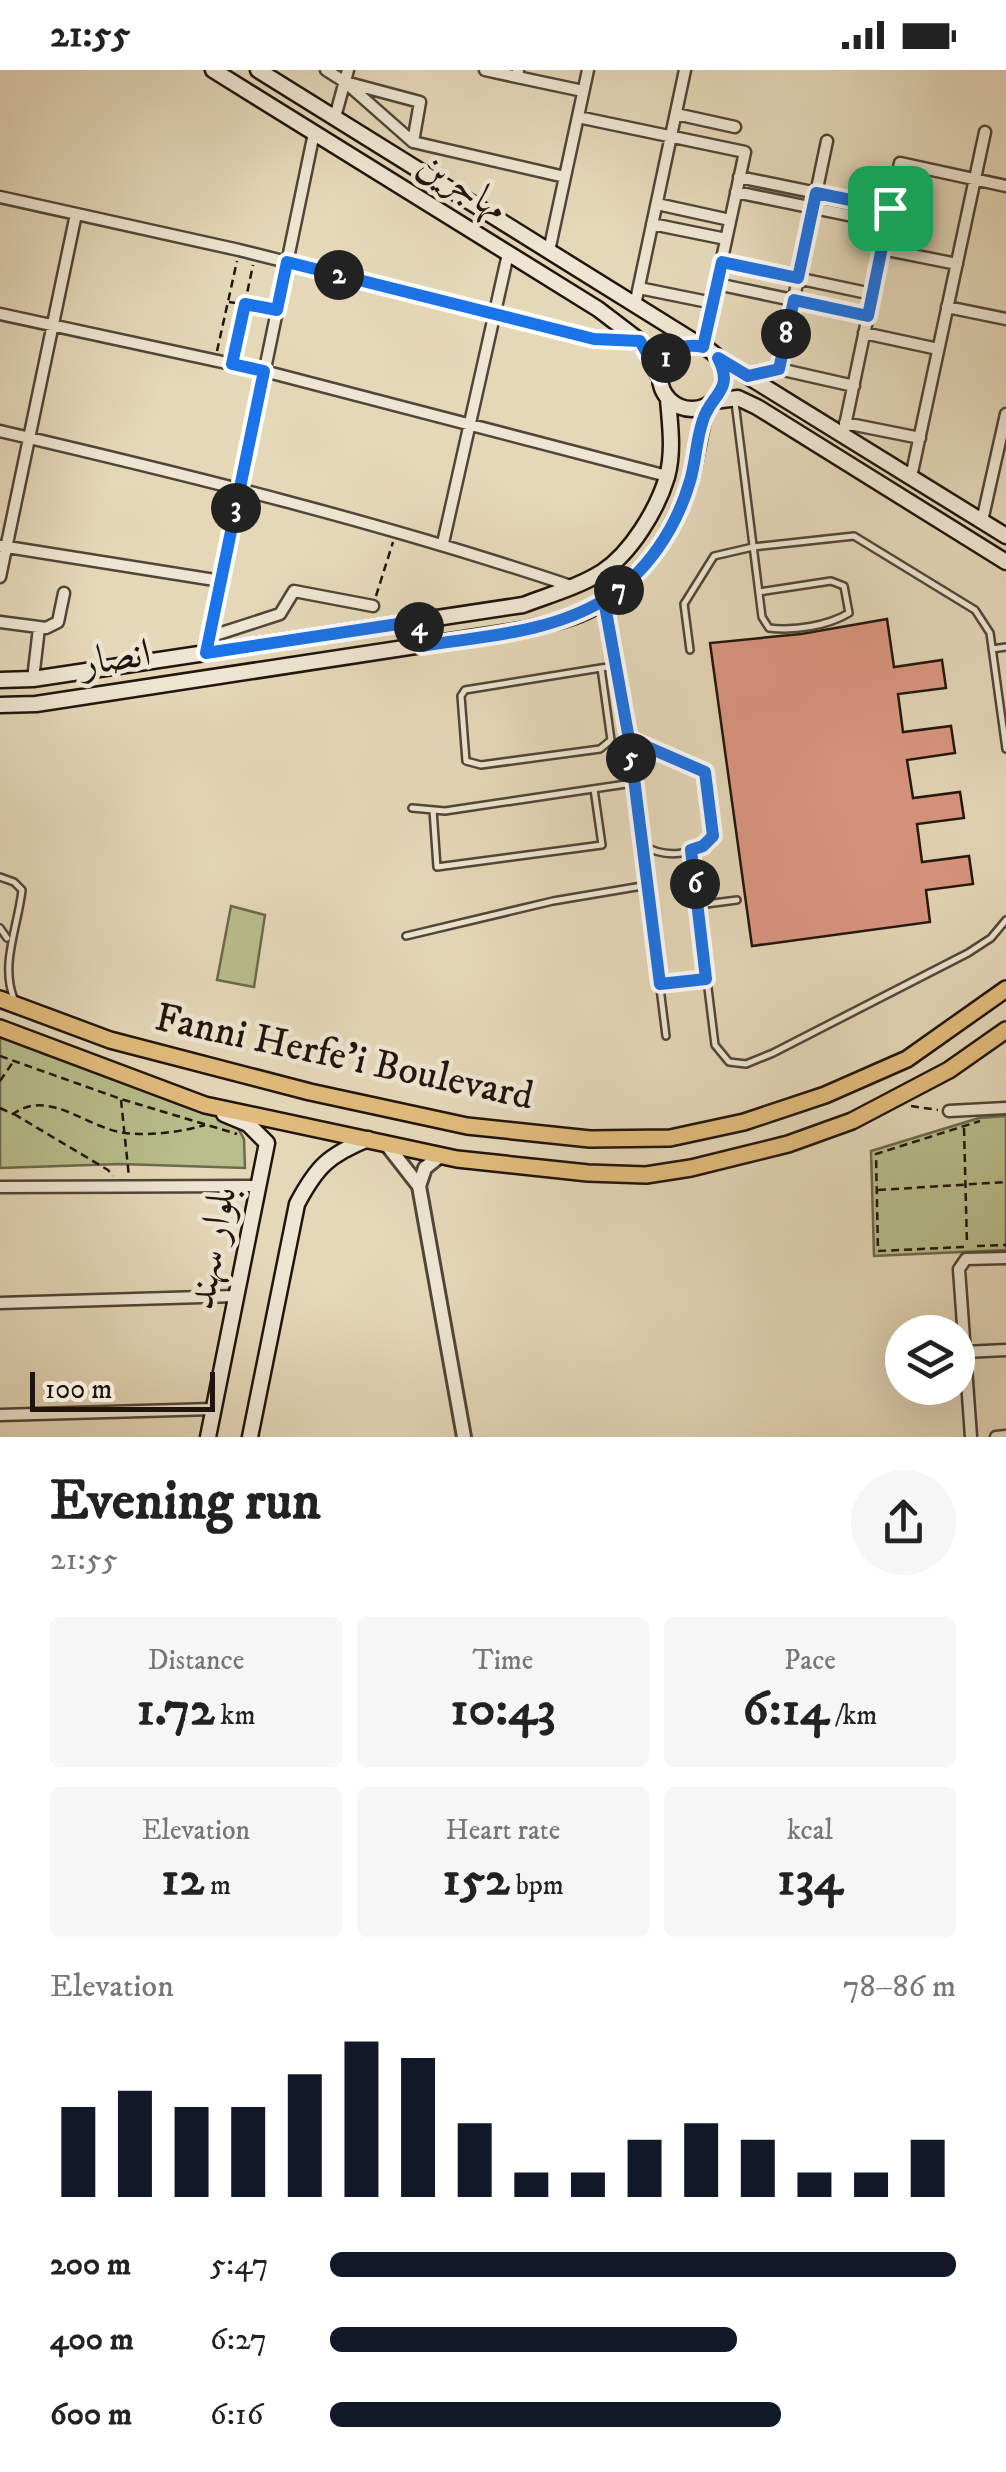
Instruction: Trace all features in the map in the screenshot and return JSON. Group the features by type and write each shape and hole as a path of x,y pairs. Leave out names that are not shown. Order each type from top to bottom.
{"main road":[{"name":"مهاجرین","path":"213,70 598,309 640,341 660,376"},
{"name":"مهاجرین","path":"258,70 703,347"},
{"path":"1006,536 910,477 844,428 703,347 677,348 664,360 660,376 668,399 690,410 734,399 757,408 1006,562"},
{"path":"710,404 724,385 718,358"},
{"name":"انصار","path":"0,680 34,680 523,605 572,587 604,570 632,542 654,506 667,476 672,436 668,399"},
{"name":"انصار","path":"0,705 36,704 422,646 528,629 581,614 620,590 652,557 677,517 691,478 696,440 710,404"},
{"path":"970,539 982,522"},
{"path":"418,621 422,646"},
{"path":"202,679 206,653"},
{"name":"Fanni Herfe'i Boulevard","path":"0,999 110,1040 310,1092 467,1126 590,1139 670,1138 760,1117 825,1095 907,1059 1006,989"},
{"name":"Fanni Herfe'i Boulevard","path":"0,1028 205,1105 457,1159 646,1175 788,1144 890,1104 949,1070 1006,1030"},
{"name":"بلوار سهند","path":"205,1105 248,1124 267,1143 208,1437"},
{"name":"بلوار سهند","path":"250,1437 297,1204 313,1174 337,1152 368,1139"}],"street":[{"path":"326,70 420,102 413,142"},
{"path":"486,70 518,73 583,90"},
{"path":"549,251 588,70"},
{"path":"635,305 686,70"},
{"path":"335,118 346,76"},
{"path":"346,76 413,142 565,177"},
{"path":"676,114 735,127"},
{"path":"578,117 745,152 703,347"},
{"path":"910,477 984,132"},
{"path":"206,653 314,133"},
{"path":"779,369 827,141"},
{"path":"920,438 844,428 900,163 1006,186"},
{"path":"740,177 890,208"},
{"path":"736,192 887,223"},
{"path":"0,197 256,254 594,339 640,341"},
{"path":"657,204 730,220"},
{"path":"0,577 3,547 30,438 76,214"},
{"path":"652,224 726,240"},
{"path":"882,249 956,264"},
{"path":"443,543 508,254"},
{"path":"722,262 872,294"},
{"path":"716,284 868,316"},
{"path":"639,288 713,303"},
{"path":"948,307 1006,319"},
{"path":"0,314 264,371 667,476"},
{"path":"864,334 938,349"},
{"path":"748,376 779,369 854,386"},
{"path":"982,522 1006,414"},
{"path":"0,431 240,487 443,543 572,587"},
{"path":"3,547 221,581"},
{"path":"209,637 280,614 291,592 373,606"},
{"path":"0,622 40,628 58,622 64,593"},
{"path":"34,680 40,628"},
{"path":"949,1111 1006,1108"},
{"path":"387,1145 418,1186 464,1437"},
{"path":"418,1186 425,1168 440,1156 457,1159"},
{"path":"0,1187 258,1186"},
{"path":"962,1315 962,1262 1006,1258"},
{"path":"0,1303 236,1296"},
{"path":"975,1351 1006,1350"},
{"path":"968,1405 971,1437"},
{"path":"0,1415 213,1409"},
{"path":"996,1437 1006,1436"}],"lane":[{"path":"734,399 758,592 762,617 769,628 785,630 837,620 849,613 844,586 831,581 758,592"},
{"path":"690,650 684,604 714,556 753,547 854,536 974,610 990,633 1006,749"},
{"path":"604,600 629,739 666,1036"},
{"path":"992,649 1006,647"},
{"path":"602,668 611,740 600,749 480,765 466,760 462,696 465,690 602,668 616,666"},
{"path":"629,739 705,772 713,836 703,846 659,855 642,845"},
{"path":"412,808 433,810 633,783"},
{"path":"433,810 437,867 602,845 594,789"},
{"path":"691,850 715,1045 728,1062 746,1064 968,953 992,938 1006,920"},
{"path":"0,877 22,890 5,956 7,988 22,1009"},
{"path":"406,936 553,901 648,885"},
{"path":"698,905 737,900"},
{"path":"0,928 8,940"},
{"path":"660,984 706,979"}],"path":[{"path":"215,360 239,250"},
{"path":"232,364 256,254"},
{"path":"228,302 277,310"},
{"path":"373,606 396,531"},
{"path":"0,1056 120,1099 242,1136"},
{"path":"0,1082 14,1062"},
{"path":"120,1099 125,1185"},
{"path":"12,1114 38,1102 124,1133 176,1131 206,1125"},
{"path":"890,1104 949,1111"},
{"path":"0,1108 108,1170 125,1185"},
{"path":"993,1120 876,1154 878,1251 1006,1245"},
{"path":"964,1126 967,1247"},
{"path":"876,1190 1006,1182"}],"green space":[{"path":"231,906 265,915 254,987 217,980"},
{"path":"0,1033 228,1110 244,1139 245,1168 120,1164 0,1168"},
{"path":"1006,1116 1006,1250 874,1256 871,1151 979,1118"}],"building":[{"path":"887,619 894,667 942,660 946,688 898,694 903,732 951,726 955,753 907,760 913,798 960,792 964,818 917,824 922,862 969,856 973,884 926,890 930,922 752,946 710,643 801,634"}],"route":[{"path":"890,208 816,193 798,278 722,262 703,347 677,348 664,360 660,376 640,341 594,339 287,262 277,310 245,304 232,364 264,371 206,653 418,621 422,646 528,629 581,614 604,600 629,739 660,984 706,979 691,850 703,846 713,836 705,772 629,739 612,637 604,600 620,590 652,557 677,517 691,478 696,440 707,406 724,385 718,358 748,376 779,369 794,300 868,316 890,208"}]}
